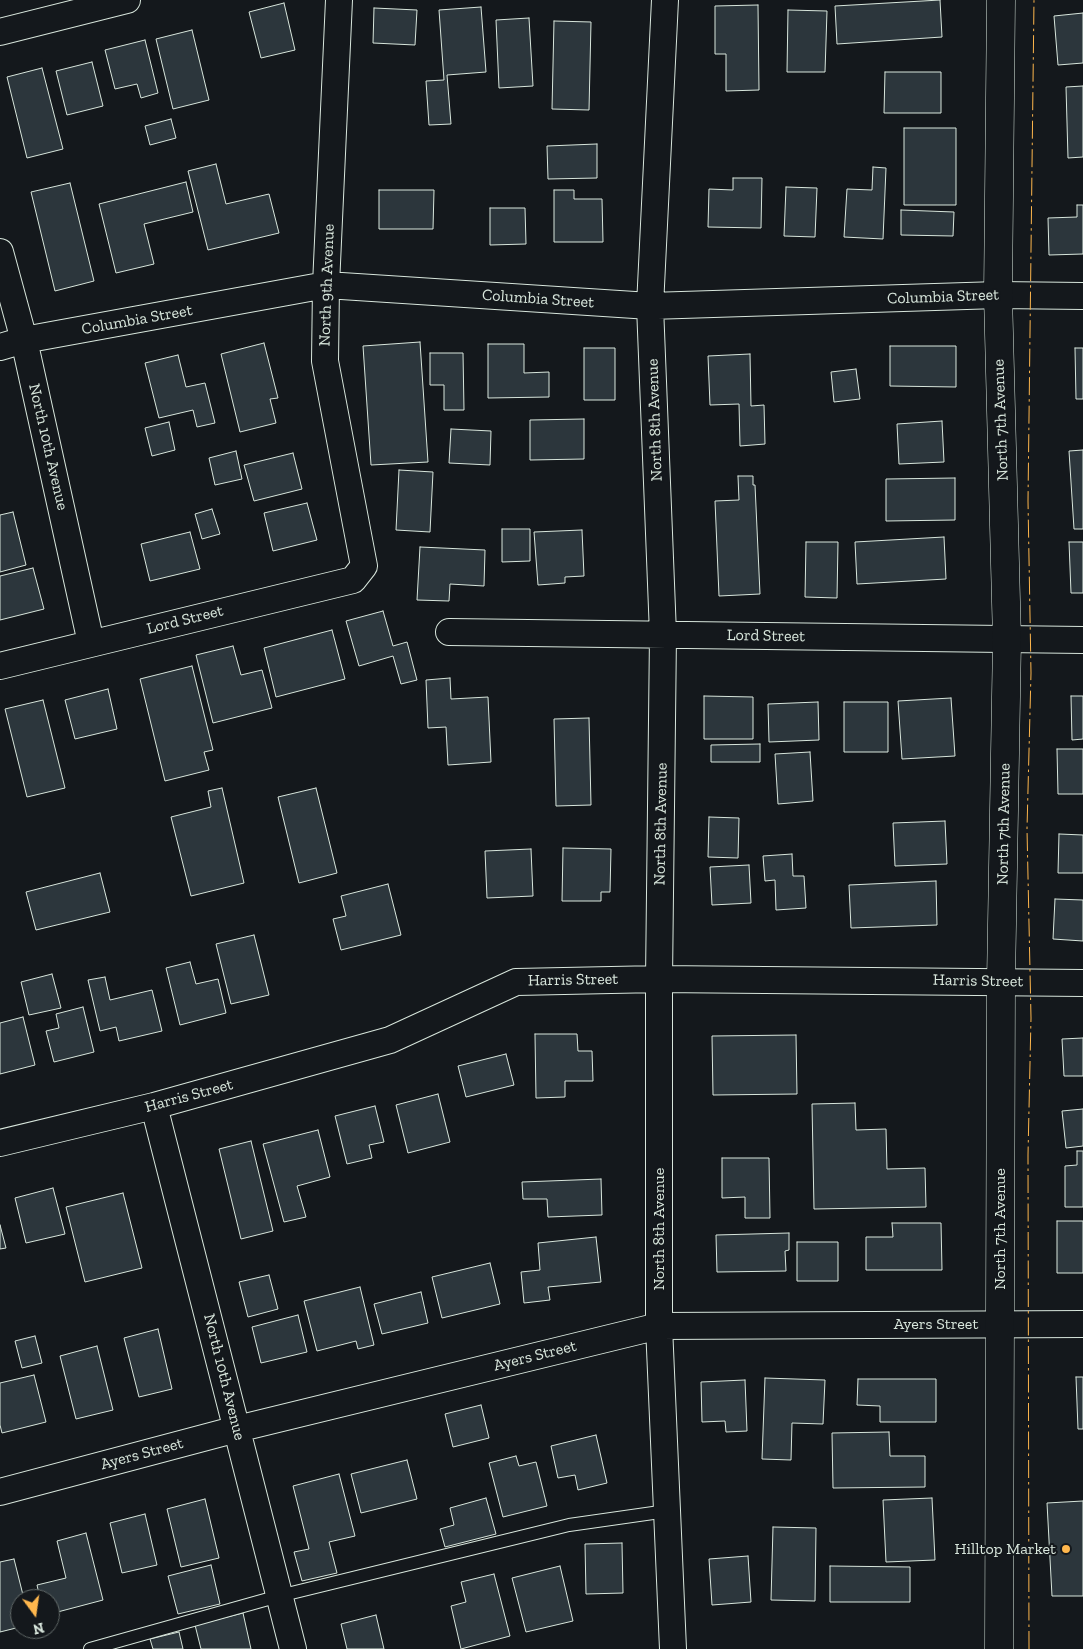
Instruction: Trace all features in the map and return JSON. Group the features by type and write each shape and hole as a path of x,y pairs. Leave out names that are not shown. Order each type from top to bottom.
{"street":[{"path":"0,32 127,0"},
{"name":"North 9th Avenue","path":"339,0 326,285 326,361 364,566"},
{"name":"North 8th Avenue","path":"665,0 650,306 663,634 659,979 659,1326 673,1649"},
{"name":"North 7th Avenue","path":"999,1649 1000,982 1007,640 998,295 1001,0"},
{"name":"North 10th Avenue","path":"0,252 12,344 91,643"},
{"name":"Columbia Street","path":"12,344 326,285 650,306 998,295 1083,296"},
{"name":"Lord Street","path":"0,666 353,580 364,566"},
{"name":"Lord Street","path":"449,632 1083,640"},
{"name":"Harris Street","path":"0,1143 154,1106 390,1040 516,982 659,979 1083,983"},
{"name":"North 10th Avenue","path":"154,1106 293,1649"},
{"name":"Ayers Street","path":"0,1492 237,1429 659,1326 1083,1324"}],"lane":[{"path":"90,1649 279,1596 569,1525 667,1511"}],"building":[{"path":"940,0 942,37 837,44 835,6"},
{"path":"284,3 295,50 261,58 249,12"},
{"path":"758,5 759,90 726,91 726,54 715,54 715,6"},
{"path":"481,7 486,72 447,75 451,124 429,125 426,81 444,80 439,10"},
{"path":"374,8 417,10 415,45 373,43"},
{"path":"788,10 827,11 825,72 787,72"},
{"path":"1083,13 1083,63 1058,65 1054,16"},
{"path":"529,18 533,86 499,88 496,20"},
{"path":"554,21 591,22 589,110 552,109"},
{"path":"192,30 209,100 173,109 156,39"},
{"path":"145,40 158,93 141,98 137,84 115,89 105,50"},
{"path":"92,62 103,106 67,115 56,71"},
{"path":"42,68 63,149 27,158 7,77"},
{"path":"885,72 941,72 941,113 884,113"},
{"path":"1083,86 1083,157 1068,158 1066,87"},
{"path":"171,119 176,138 150,145 145,126"},
{"path":"904,128 956,128 956,205 904,205"},
{"path":"597,144 597,178 548,179 547,146"},
{"path":"216,164 226,204 269,194 279,233 208,250 188,171"},
{"path":"873,167 886,168 883,239 844,237 847,189 872,190"},
{"path":"733,178 762,178 761,228 708,227 709,189 733,190"},
{"path":"186,182 193,212 144,224 154,264 116,273 99,204"},
{"path":"70,183 94,281 55,291 31,192"},
{"path":"786,187 817,188 815,237 784,236"},
{"path":"379,190 434,190 433,229 379,229"},
{"path":"554,190 574,190 574,199 602,199 603,242 554,242"},
{"path":"1077,205 1083,205 1083,254 1049,255 1048,218 1077,217"},
{"path":"490,208 525,208 526,244 490,245"},
{"path":"901,210 954,212 953,236 901,235"},
{"path":"420,342 428,462 371,465 363,346"},
{"path":"264,343 278,398 270,399 276,423 240,432 221,354"},
{"path":"488,344 524,344 524,373 549,372 549,397 488,398"},
{"path":"890,346 956,346 956,387 890,386"},
{"path":"584,348 615,348 615,400 584,400"},
{"path":"1075,348 1083,348 1083,399 1076,399"},
{"path":"430,353 463,353 464,410 444,410 444,385 430,385"},
{"path":"750,354 751,406 764,405 765,444 740,446 739,404 710,405 708,356"},
{"path":"178,355 186,387 205,383 215,423 197,427 193,410 159,418 145,363"},
{"path":"856,369 860,399 834,402 831,372"},
{"path":"584,419 584,459 530,460 530,420"},
{"path":"942,421 944,462 899,464 897,424"},
{"path":"169,422 175,450 152,456 145,428"},
{"path":"451,429 491,431 490,465 449,463"},
{"path":"1083,450 1083,529 1074,529 1069,451"},
{"path":"236,451 242,479 215,485 209,458"},
{"path":"293,453 302,489 254,501 244,465"},
{"path":"399,470 433,472 430,532 396,530"},
{"path":"738,476 753,476 753,485 755,485 760,594 719,596 715,501 739,500"},
{"path":"955,478 955,520 886,521 886,479"},
{"path":"307,503 317,540 273,551 264,513"},
{"path":"212,509 220,534 202,539 195,514"},
{"path":"13,512 26,565 0,572 0,515"},
{"path":"502,529 530,529 530,561 502,562"},
{"path":"582,530 584,576 565,577 565,583 538,585 534,532"},
{"path":"190,532 200,569 150,581 141,544"},
{"path":"944,537 946,579 857,584 855,542"},
{"path":"806,542 838,542 837,598 805,597"},
{"path":"1069,542 1083,542 1083,593 1071,593"},
{"path":"420,547 485,550 484,586 450,584 449,601 417,600"},
{"path":"33,568 44,609 0,620 0,576"},
{"path":"383,611 393,646 407,642 417,680 401,684 393,656 359,666 346,621"},
{"path":"332,630 345,679 276,697 264,648"},
{"path":"233,646 241,675 262,670 272,708 213,723 196,655"},
{"path":"192,666 213,750 204,752 209,770 165,781 140,679"},
{"path":"450,678 451,699 488,697 491,762 448,765 446,727 428,728 426,680"},
{"path":"108,689 117,729 75,739 65,700"},
{"path":"704,696 753,697 753,739 704,739"},
{"path":"1071,696 1083,696 1083,739 1072,740"},
{"path":"951,698 955,756 902,759 898,701"},
{"path":"43,700 65,788 27,797 5,709"},
{"path":"818,702 819,740 769,742 768,704"},
{"path":"844,702 888,702 888,752 844,752"},
{"path":"589,718 591,805 556,806 554,719"},
{"path":"760,744 760,762 711,762 711,745"},
{"path":"1057,749 1083,749 1083,794 1058,794"},
{"path":"810,752 813,801 778,804 775,754"},
{"path":"222,788 244,883 191,896 171,817 211,807 208,791"},
{"path":"316,788 337,873 299,883 278,797"},
{"path":"709,817 739,818 738,858 708,857"},
{"path":"945,821 947,864 895,866 893,823"},
{"path":"1059,834 1083,835 1083,873 1058,873"},
{"path":"563,848 611,849 610,892 601,892 601,901 562,901"},
{"path":"531,849 533,896 487,898 485,851"},
{"path":"792,854 793,876 804,876 806,908 776,910 775,880 765,881 763,856"},
{"path":"749,865 751,903 712,905 710,867"},
{"path":"100,873 110,912 36,930 26,892"},
{"path":"936,881 937,925 851,928 849,885"},
{"path":"388,884 401,935 341,950 333,919 346,916 341,896"},
{"path":"1055,899 1083,900 1083,941 1053,939"},
{"path":"254,935 269,995 231,1004 216,944"},
{"path":"190,962 196,984 218,979 226,1013 180,1025 166,968"},
{"path":"52,974 61,1008 29,1015 21,982"},
{"path":"105,977 110,1000 152,990 162,1031 119,1041 116,1027 100,1031 88,980"},
{"path":"83,1007 94,1052 54,1062 46,1031 59,1028 56,1014"},
{"path":"23,1017 35,1065 0,1074 0,1023"},
{"path":"535,1034 577,1034 578,1051 592,1051 593,1081 565,1081 565,1097 536,1098"},
{"path":"796,1035 797,1094 713,1095 712,1036"},
{"path":"1083,1038 1083,1076 1064,1076 1062,1039"},
{"path":"506,1054 514,1085 466,1097 458,1066"},
{"path":"438,1094 450,1142 408,1153 396,1105"},
{"path":"855,1103 856,1130 886,1129 887,1169 925,1168 926,1207 814,1209 812,1104"},
{"path":"375,1106 384,1142 369,1145 372,1158 347,1164 335,1116"},
{"path":"1083,1109 1083,1146 1066,1148 1062,1111"},
{"path":"318,1130 330,1177 297,1186 306,1217 284,1222 263,1144"},
{"path":"251,1141 273,1231 241,1239 219,1149"},
{"path":"1077,1151 1083,1151 1083,1207 1065,1207 1065,1166 1077,1165"},
{"path":"722,1158 769,1158 770,1218 745,1218 745,1197 722,1198"},
{"path":"601,1179 602,1215 548,1217 547,1199 523,1199 522,1182"},
{"path":"53,1188 65,1234 26,1243 15,1198"},
{"path":"123,1193 142,1268 85,1282 66,1207"},
{"path":"1057,1221 1083,1221 1083,1273 1057,1273"},
{"path":"892,1223 941,1223 942,1270 866,1270 866,1237 893,1237"},
{"path":"0,1225 6,1248 0,1249"},
{"path":"789,1233 789,1250 785,1251 786,1271 717,1272 716,1235"},
{"path":"596,1237 601,1282 548,1287 550,1300 524,1303 521,1272 540,1270 538,1243"},
{"path":"797,1242 838,1242 838,1281 797,1281"},
{"path":"490,1263 500,1304 442,1318 432,1277"},
{"path":"269,1275 278,1309 248,1317 239,1282"},
{"path":"360,1287 374,1345 358,1349 356,1341 317,1351 304,1301"},
{"path":"421,1292 428,1323 382,1334 374,1304"},
{"path":"298,1315 307,1352 261,1363 252,1327"},
{"path":"158,1329 172,1389 139,1397 124,1338"},
{"path":"35,1336 42,1363 22,1368 15,1341"},
{"path":"97,1346 113,1410 76,1419 60,1356"},
{"path":"34,1375 46,1422 2,1433 0,1425 0,1383"},
{"path":"1076,1377 1083,1377 1083,1429 1078,1429"},
{"path":"765,1378 825,1380 823,1424 792,1423 791,1460 762,1459"},
{"path":"858,1379 936,1379 936,1422 880,1422 880,1406 857,1405"},
{"path":"745,1380 747,1431 726,1432 725,1421 702,1422 701,1382"},
{"path":"481,1405 489,1438 453,1447 445,1414"},
{"path":"889,1432 890,1456 925,1456 925,1487 833,1488 832,1433"},
{"path":"596,1435 607,1483 578,1490 575,1475 558,1478 551,1446"},
{"path":"516,1456 519,1466 536,1462 547,1506 503,1517 489,1463"},
{"path":"407,1460 417,1499 361,1513 351,1474"},
{"path":"339,1474 355,1536 329,1542 337,1573 302,1581 294,1552 309,1549 293,1486"},
{"path":"486,1498 496,1534 445,1547 440,1529 454,1525 450,1508"},
{"path":"932,1498 935,1560 886,1562 883,1500"},
{"path":"205,1499 219,1558 181,1567 167,1509"},
{"name":"Hilltop Market","path":"1083,1501 1083,1596 1052,1596 1047,1503"},
{"path":"145,1514 157,1565 122,1573 110,1523"},
{"path":"773,1527 816,1528 815,1601 771,1600"},
{"path":"86,1533 103,1600 60,1611 60,1589 38,1589 37,1585 66,1578 57,1541"},
{"path":"622,1543 623,1593 586,1594 585,1544"},
{"path":"748,1556 751,1602 712,1605 709,1559"},
{"path":"14,1559 22,1589 10,1589 10,1630 0,1632 0,1562"},
{"path":"211,1565 220,1604 178,1614 168,1576"},
{"path":"560,1566 573,1621 526,1632 512,1578"},
{"path":"830,1566 910,1567 910,1602 830,1602"},
{"path":"494,1574 510,1636 461,1649 451,1606 466,1602 461,1582"},
{"path":"243,1613 251,1649 201,1649 195,1625"},
{"path":"376,1615 384,1649 347,1649 341,1624"},
{"path":"179,1632 183,1649 153,1649 150,1639"}],"power":[{"path":"1029,1649 1028,1155 1031,1018 1027,829 1031,673 1028,501 1034,0"}],"place":[{"name":"Hilltop Market","path":"1066,1549"}]}
